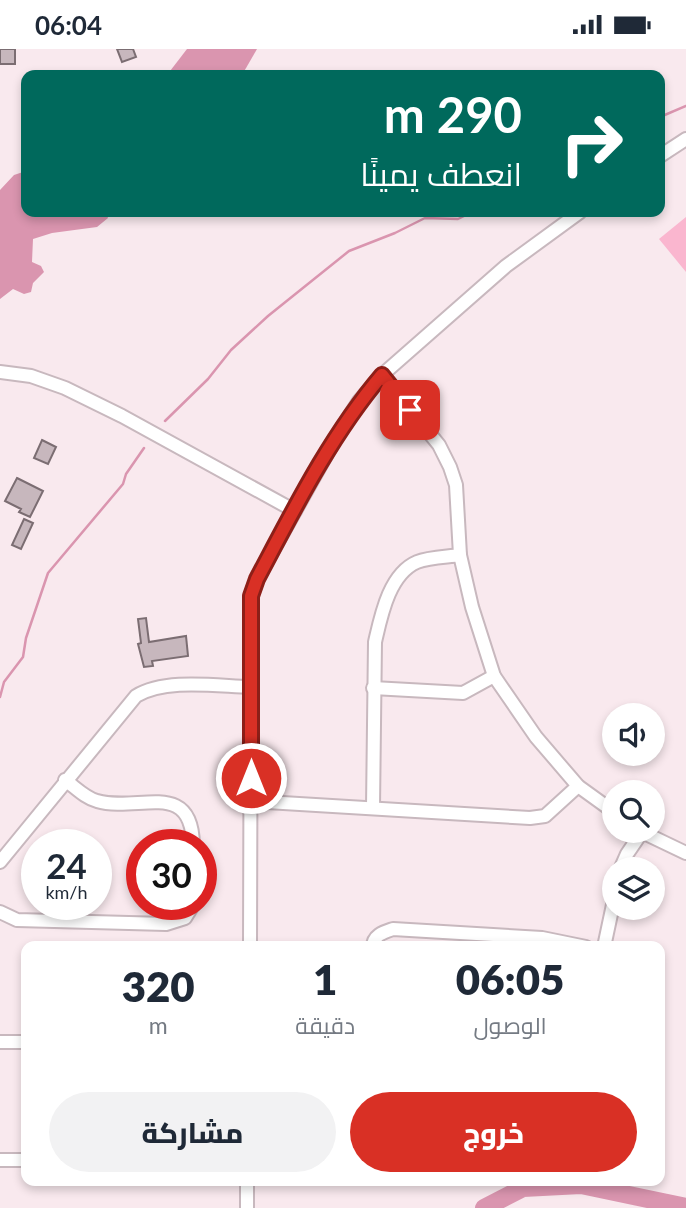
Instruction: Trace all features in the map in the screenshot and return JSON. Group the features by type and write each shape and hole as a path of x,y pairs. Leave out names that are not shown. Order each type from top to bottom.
{"street":[{"path":"665,153 686,139"},
{"path":"250,941 251,596 257,579 338,433 359,401 382,375 506,266 573,217"},
{"path":"0,372 31,376 65,388 122,416 295,511"},
{"path":"382,375 439,445 450,467 456,485 460,555 472,607 494,676 536,737 578,786 602,803"},
{"path":"373,807 373,688 375,642 380,622 395,582 404,569 419,561 460,555"},
{"path":"373,688 463,693 494,676"},
{"path":"0,862 136,696 149,688 169,685 250,687"},
{"path":"65,780 98,801 174,804 188,816 193,829"},
{"path":"251,801 530,818 545,816 578,786"},
{"path":"665,843 686,853"},
{"path":"0,912 17,920 166,924 179,920"},
{"path":"605,941 610,920"},
{"path":"374,941 380,933 393,929 557,941"},
{"path":"0,1042 21,1042"},
{"path":"0,1160 21,1160"},
{"path":"247,1186 247,1208"}],"shaded area":[{"path":"187,49 257,49 245,70 171,70"},
{"path":"21,173 21,217 108,218 97,227 52,233 33,239 32,262 41,266 44,272 33,283 31,292 24,294 13,289 0,299 0,190 14,175"},
{"path":"686,217 686,272 659,239"}],"building":[{"path":"0,49 15,49 15,64 0,64"},
{"path":"117,49 133,49 136,57 122,62"},
{"path":"42,440 56,447 48,464 34,458"},
{"path":"17,478 43,491 30,517 5,501"},
{"path":"24,519 33,523 21,549 12,545"},
{"path":"146,618 149,642 186,636 188,656 152,661 153,666 144,667 138,644 141,643 138,619"}],"waterway":[{"path":"665,115 686,106"},
{"path":"165,421 208,379 231,350 268,316 349,251 425,218 462,217"},
{"path":"0,697 4,682 23,657 26,638 48,573 123,484 126,474 144,448"},
{"path":"484,1208 523,1188 562,1186"},
{"path":"586,1186 686,1207"}],"route":[{"path":"251,778 251,596 257,579 338,433 359,401 382,375 410,410"}]}
